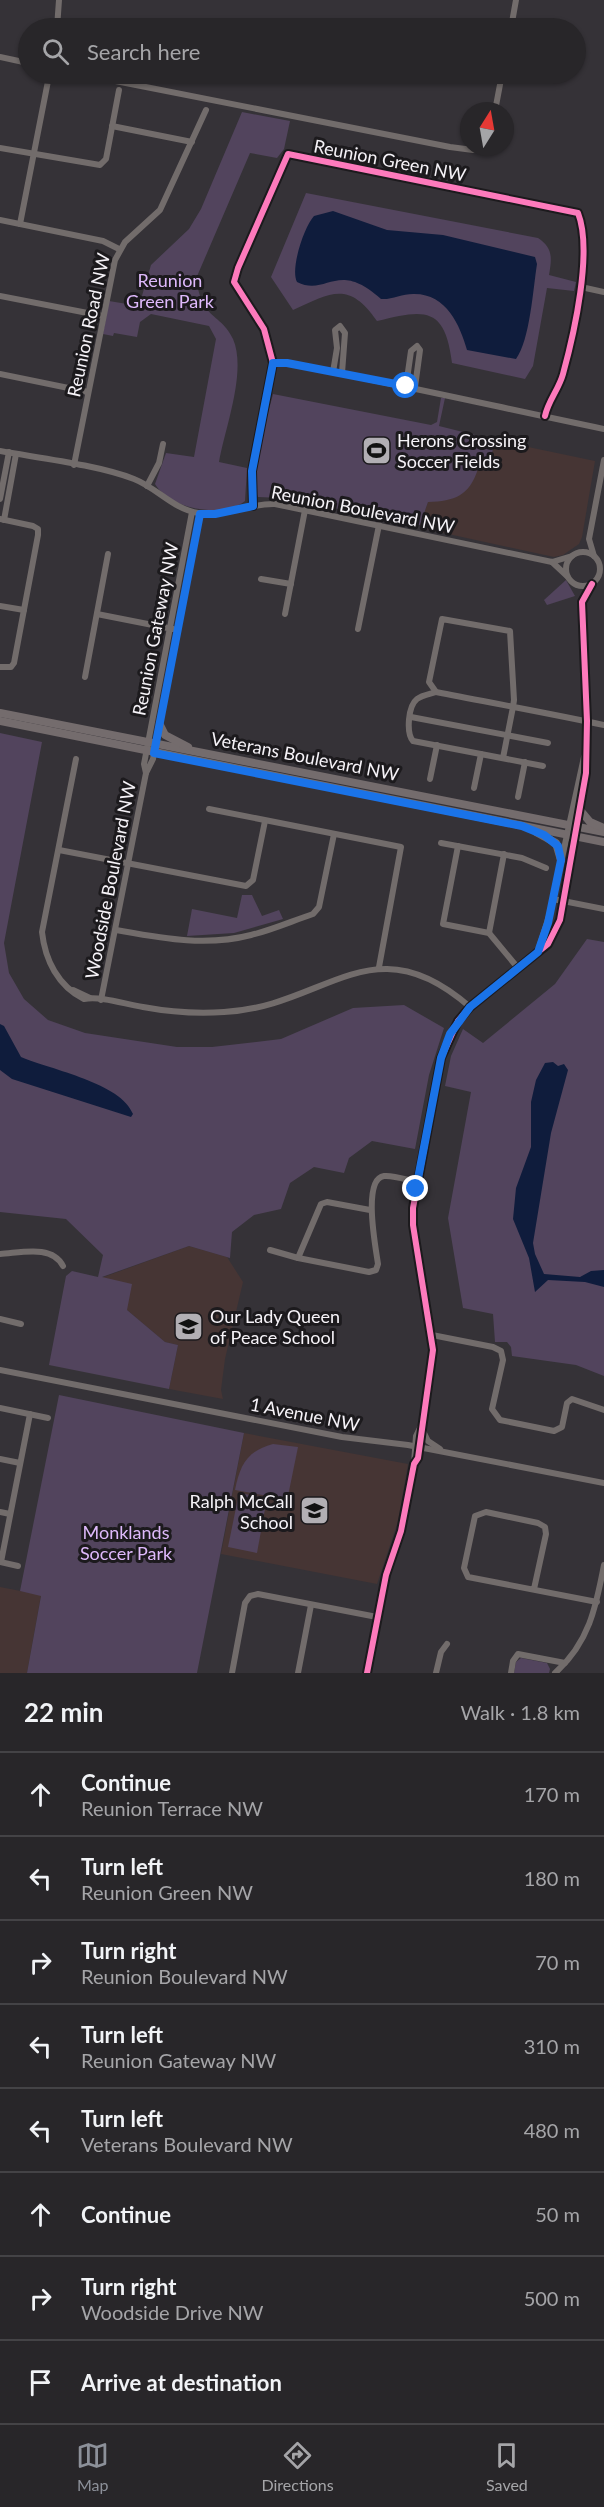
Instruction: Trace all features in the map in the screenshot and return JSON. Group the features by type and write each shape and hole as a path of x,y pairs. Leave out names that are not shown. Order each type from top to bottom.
{"main road":[{"name":"Veterans Boulevard NW","path":"0,713 151,748 604,842"},
{"name":"Veterans Boulevard NW","path":"0,721 151,748 207,755 604,830"},
{"path":"160,725 169,738 207,755"},
{"path":"580,810 590,822 604,830"},
{"path":"522,826 556,843 561,860"}],"street":[{"path":"58,18 59,0"},
{"path":"513,18 516,0"},
{"path":"0,57 18,61"},
{"path":"20,224 47,84"},
{"path":"131,84 460,148"},
{"path":"497,102 500,84"},
{"path":"0,148 100,165 106,159 119,90"},
{"name":"Reunion Road NW","path":"74,465 112,270 119,249 160,210 206,110"},
{"path":"112,126 192,142"},
{"name":"Reunion Green NW","path":"253,506 252,471 273,363 264,329 234,282 256,225 288,154 573,211 579,217 583,245 581,287 563,374 544,416"},
{"path":"0,220 103,241 119,249"},
{"path":"581,287 604,292"},
{"path":"0,296 103,316"},
{"path":"333,372 337,348 334,330 340,326 345,333 342,373"},
{"path":"406,386 411,351 417,346 420,350 415,387"},
{"path":"273,363 415,387 604,429"},
{"path":"0,374 88,392"},
{"path":"147,486 159,463 163,444"},
{"name":"Reunion Boulevard NW","path":"0,451 126,476 147,486 167,500 200,514 215,514 275,504 552,562 574,554"},
{"path":"0,499 13,453"},
{"path":"0,667 11,667 14,663 38,529 33,525 2,520 13,453"},
{"path":"367,1673 386,1575 405,1516 433,1365 432,1335 413,1225 417,1182 441,1058 450,1034 470,1007 548,944 556,931 563,902 585,753 587,722 582,602 569,579 566,564 589,539 601,492 604,460"},
{"path":"285,614 305,510"},
{"name":"Reunion Gateway NW","path":"151,748 170,628 192,512"},
{"name":"Reunion Gateway NW","path":"151,748 160,725 200,514"},
{"path":"358,629 379,525"},
{"path":"582,602 600,572 599,562 589,539"},
{"path":"574,554 585,552 595,556"},
{"path":"85,677 108,554"},
{"path":"552,562 569,579 581,586 592,584"},
{"path":"261,579 291,584"},
{"path":"0,606 24,610"},
{"path":"97,614 178,630"},
{"path":"436,692 429,682 442,619 506,630 510,636 513,707 503,758"},
{"path":"543,766 411,739 408,731 413,704 418,699 436,692 604,725"},
{"path":"411,717 548,743"},
{"path":"430,779 437,745"},
{"name":"Woodside Boulevard NW","path":"151,748 144,764 146,773 101,1000 177,1012 227,1012 279,1003 351,973 379,967 426,977 450,989 470,1007"},
{"path":"573,825 580,810 586,773 585,753"},
{"path":"474,788 481,754"},
{"path":"76,759 42,932 46,957 51,968 73,990 90,998 101,1000"},
{"path":"518,797 525,762"},
{"path":"209,809 401,847 379,967"},
{"path":"59,850 246,886 253,880 265,821"},
{"path":"116,930 169,939 213,941 253,935 313,914 319,907 334,834"},
{"path":"538,952 561,860 571,836"},
{"path":"441,843 522,858 546,868"},
{"path":"458,846 443,924 489,933 518,968"},
{"path":"489,933 504,855"},
{"path":"553,899 604,909"},
{"path":"270,1250 369,1272 376,1270 378,1264 370,1210 375,1184 383,1176 417,1182"},
{"path":"298,1258 321,1203 327,1202 370,1210"},
{"path":"0,1254 45,1252 55,1255 63,1266"},
{"path":"0,1319 21,1324"},
{"path":"432,1335 493,1347 501,1351 502,1360 492,1409 500,1420 554,1431 562,1427 567,1403 572,1400 604,1410"},
{"name":"1 Avenue NW","path":"0,1370 335,1435 417,1447 604,1483"},
{"path":"0,1408 48,1418"},
{"path":"18,1566 1,1562 30,1414"},
{"path":"421,1425 428,1441 444,1452"},
{"path":"0,1459 20,1463"},
{"path":"0,1512 10,1514"},
{"path":"534,1589 546,1534 545,1527 538,1523 486,1512 475,1516 464,1568 466,1575 597,1602"},
{"path":"555,1673 565,1663 590,1627 604,1565"},
{"path":"232,1673 245,1603 250,1596 258,1594 377,1617"},
{"path":"297,1673 311,1605"},
{"path":"436,1673 441,1652 447,1644"},
{"path":"511,1673 513,1660 518,1654 565,1663"}],"shaded area":[{"path":"495,440 595,461 579,544 563,555 554,557 421,528 428,502 478,469 488,471"},
{"name":"Our Lady Queen of Peace School","path":"189,1246 227,1257 243,1282 225,1359 221,1390 223,1399 169,1389 178,1345 165,1342 127,1310 101,1278"},
{"name":"Ralph McCall School","path":"244,1433 408,1464 398,1521 377,1584 221,1554"},
{"path":"0,1587 41,1595 27,1673 0,1673"}],"green space":[{"name":"Reunion Green Park","path":"242,112 290,121 284,149 277,158 250,153 195,281 203,304 230,333 237,352 238,367 234,400 219,462 247,468 245,501 223,509 197,509 172,500 155,484 166,453 194,457 216,339 209,326 151,314 140,322 137,337 114,333 113,336 103,334 109,301 139,306 151,265 189,229 201,209"},
{"path":"306,193 538,238 543,242 550,254 549,275 576,282 574,291 547,288 533,366 525,379 452,363 444,331 438,321 430,316 408,314 377,321 358,300 339,294 319,298 293,310 271,277"},
{"name":"Herons Crossing Soccer Fields","path":"273,394 431,425 437,422 441,398 445,398 439,426 495,440 488,471 478,469 470,485 460,495 446,500 428,502 420,525 282,498 258,497 255,489 257,462"},
{"path":"566,580 575,596 547,605 544,600"},
{"path":"0,733 42,742 4,943 9,973 24,999 48,1020 85,1033 177,1047 212,1047 281,1039 353,1008 404,1005 444,1028 429,1075 415,1149 372,1141 349,1158 344,1173 314,1167 290,1183 281,1209 254,1215 232,1232 230,1258 189,1246 102,1277 132,1284 127,1310 165,1342 178,1345 169,1389 49,1365 66,1276 72,1271 98,1277 103,1255 66,1219 0,1212"},
{"path":"242,895 252,895 262,916 279,910 283,919 234,933 187,936 192,909 237,918"},
{"path":"587,939 604,942 604,1376 576,1365 512,1356 511,1347 507,1342 495,1342 493,1314 463,1308 448,1218 471,1092 445,1086 451,1056 463,1029 483,1043 555,984"},
{"name":"Monklands Soccer Park","path":"59,1395 244,1433 197,1673 27,1673 41,1596 20,1591"},
{"path":"273,1444 298,1447 288,1496 284,1499 235,1490 239,1473 246,1460 257,1451"},
{"path":"239,1493 267,1498 257,1553 228,1547"},
{"path":"521,1658 547,1663 549,1673 514,1673 516,1662"}],"water":[{"path":"333,211 387,230 443,235 535,257 537,264 530,314 525,340 516,359 467,350 456,321 450,312 443,305 425,295 409,294 381,299 366,287 354,282 343,280 307,285 297,282 295,268 299,248 310,221 314,216"},
{"path":"0,1024 4,1026 21,1057 84,1079 115,1094 126,1103 133,1114 131,1117 12,1079 0,1070"},
{"path":"553,1062 558,1066 564,1064 568,1070 551,1133 533,1243 535,1254 544,1274 580,1277 591,1271 604,1270 604,1287 585,1282 548,1280 535,1292 529,1258 513,1219 516,1188 531,1147 531,1102 536,1080 545,1063"}],"cycle path":[{"path":"253,506 252,471 273,363 264,329 234,282 288,154 578,213 584,249 580,293 563,374 545,416"},
{"path":"367,1673 386,1575 401,1531 414,1464 418,1458 433,1350 413,1225 413,1208 441,1058 458,1021 470,1007 548,944 560,920 586,773 587,721 582,602 592,584"}],"place":[{"name":"Herons Crossing Soccer Fields","path":"376,450"},
{"name":"Our Lady Queen of Peace School","path":"189,1326"},
{"name":"Ralph McCall School","path":"314,1511"}],"route":[{"path":"406,386 287,363 273,363 271,382 254,452 251,483 253,506 230,512 200,514 154,753 522,826 544,835 558,846 561,860 550,913 538,952 470,1007 450,1034 441,1058 416,1189"}]}
